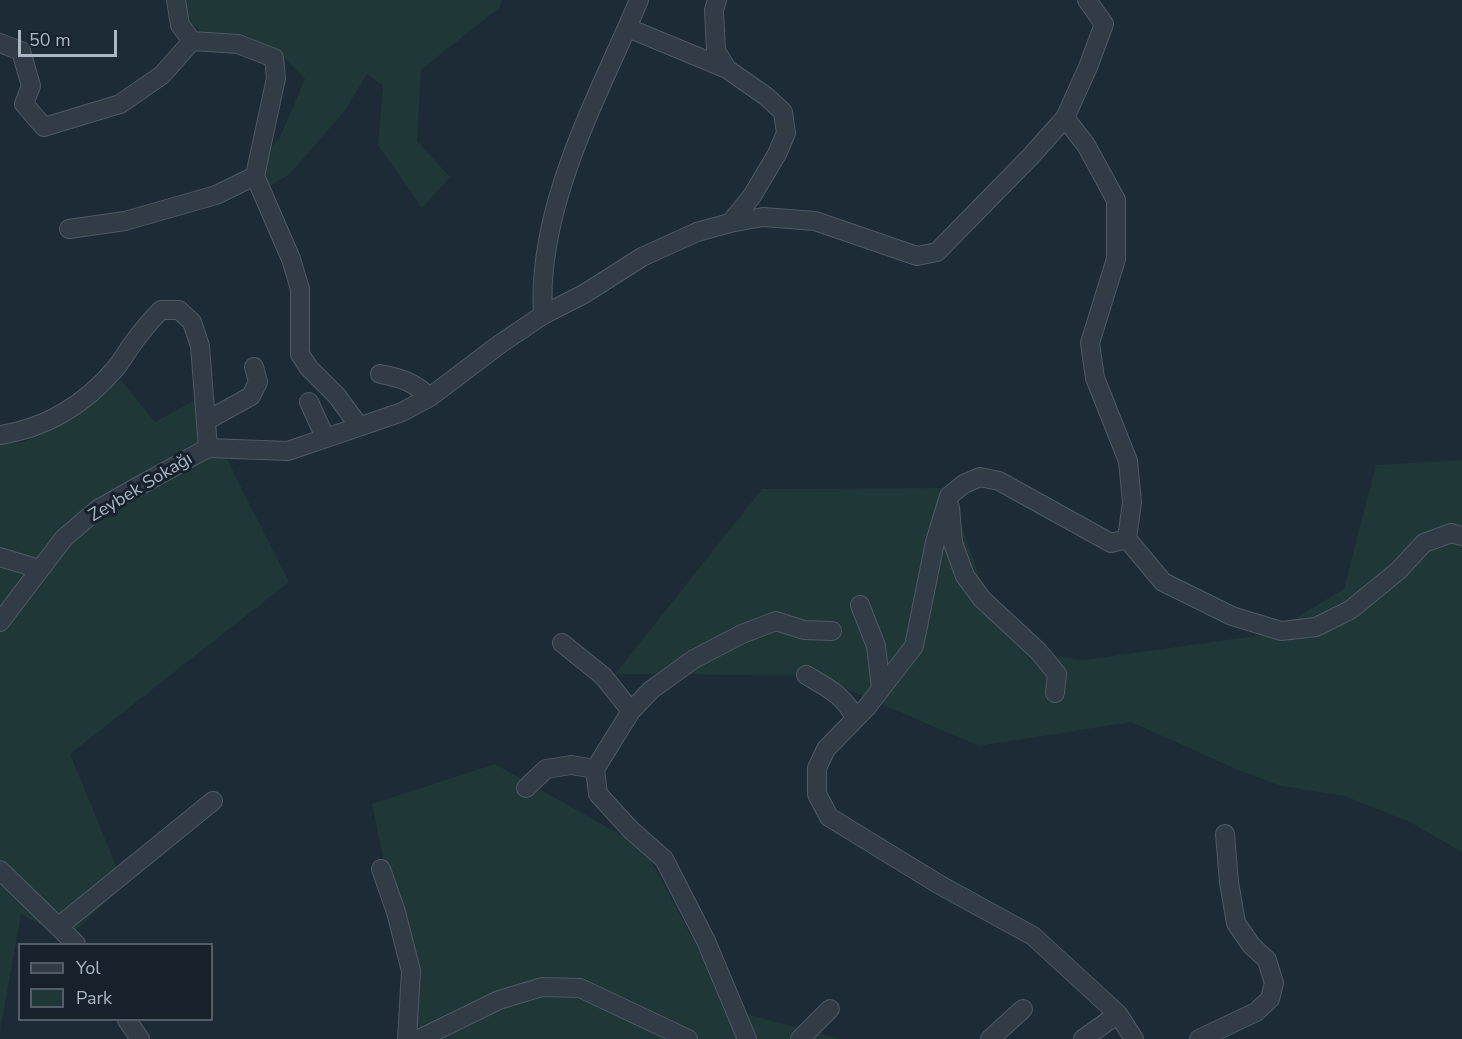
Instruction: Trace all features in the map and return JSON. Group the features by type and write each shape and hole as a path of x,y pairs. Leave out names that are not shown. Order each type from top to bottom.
{"street":[{"path":"176,0 180,25 192,41 238,44 274,58 276,78 255,176 291,259 300,289 300,354 309,368 337,396 359,426"},
{"path":"543,315 541,285 554,217 569,161 639,0"},
{"path":"717,0 714,10 716,51 727,69"},
{"name":"Zeybek Sokağı","path":"0,622 64,538 98,509 208,448 288,451 402,412 430,397 543,315 584,294 642,257 697,232 763,217 815,221 917,256 937,252 1065,118 1088,68 1104,24 1087,0"},
{"path":"627,27 727,69 767,97 783,112 786,133 777,154 752,196 730,223"},
{"path":"0,43 21,51 32,86 24,104 44,127 120,104 162,75 192,41"},
{"path":"1065,118 1086,145 1116,200 1116,259 1090,343 1095,378 1128,461 1132,502 1127,539 1163,582 1232,616 1281,631 1316,627 1350,610 1398,571 1424,543 1451,533 1462,536"},
{"path":"69,229 124,220 216,195 255,176"},
{"path":"0,435 26,431 48,422 83,400 116,368 146,326 161,310 179,310 192,322 200,346 208,448"},
{"path":"206,421 251,396 258,382 254,367"},
{"path":"380,374 414,384 430,397"},
{"path":"309,402 325,437"},
{"path":"1127,539 1111,543 999,481 980,477 964,484 949,496 935,542 914,646 881,689 826,749 817,768 817,794 828,817 903,863 1033,936 1118,1014 1134,1039"},
{"path":"949,496 954,543 965,576 982,599 1038,651 1057,674 1055,693"},
{"path":"0,557 39,569"},
{"path":"860,605 876,646 881,689"},
{"path":"747,1039 706,941 664,860 598,795 595,769 631,711 651,690 694,659 742,634 776,621 804,630 832,631"},
{"path":"562,643 603,676 631,711"},
{"path":"806,675 840,696 850,707 855,719"},
{"path":"526,788 546,769 571,765 595,769"},
{"path":"58,927 213,801"},
{"path":"1199,1039 1256,1012 1270,999 1274,983 1267,960 1251,945 1236,923 1229,882 1225,834"},
{"path":"381,869 396,912 411,971 407,1039"},
{"path":"0,870 74,943"},
{"path":"419,1039 499,1000 542,987 580,988 688,1039"},
{"path":"800,1039 830,1009"},
{"path":"990,1039 1023,1009"},
{"path":"1083,1039 1118,1014"},
{"path":"128,1021 140,1039"}],"green space":[{"path":"175,0 502,0 500,7 421,70 417,141 450,177 422,208 378,145 383,86 367,74 346,109 290,174 267,188 254,168 280,137 305,79 286,59 240,53 210,42 184,15"},
{"path":"121,380 155,422 204,395 221,447 289,582 70,754 124,885 66,939 21,914 0,1032 0,443 25,442"},
{"path":"1462,460 1462,852 1410,822 1344,796 1281,786 1238,770 1131,722 979,746 813,675 615,674 762,489 948,488 988,601 1043,655 1085,660 1269,634 1344,589 1376,465"},
{"path":"495,764 644,848 731,1010 840,1039 396,1039 399,1037 407,974 372,804"}]}
